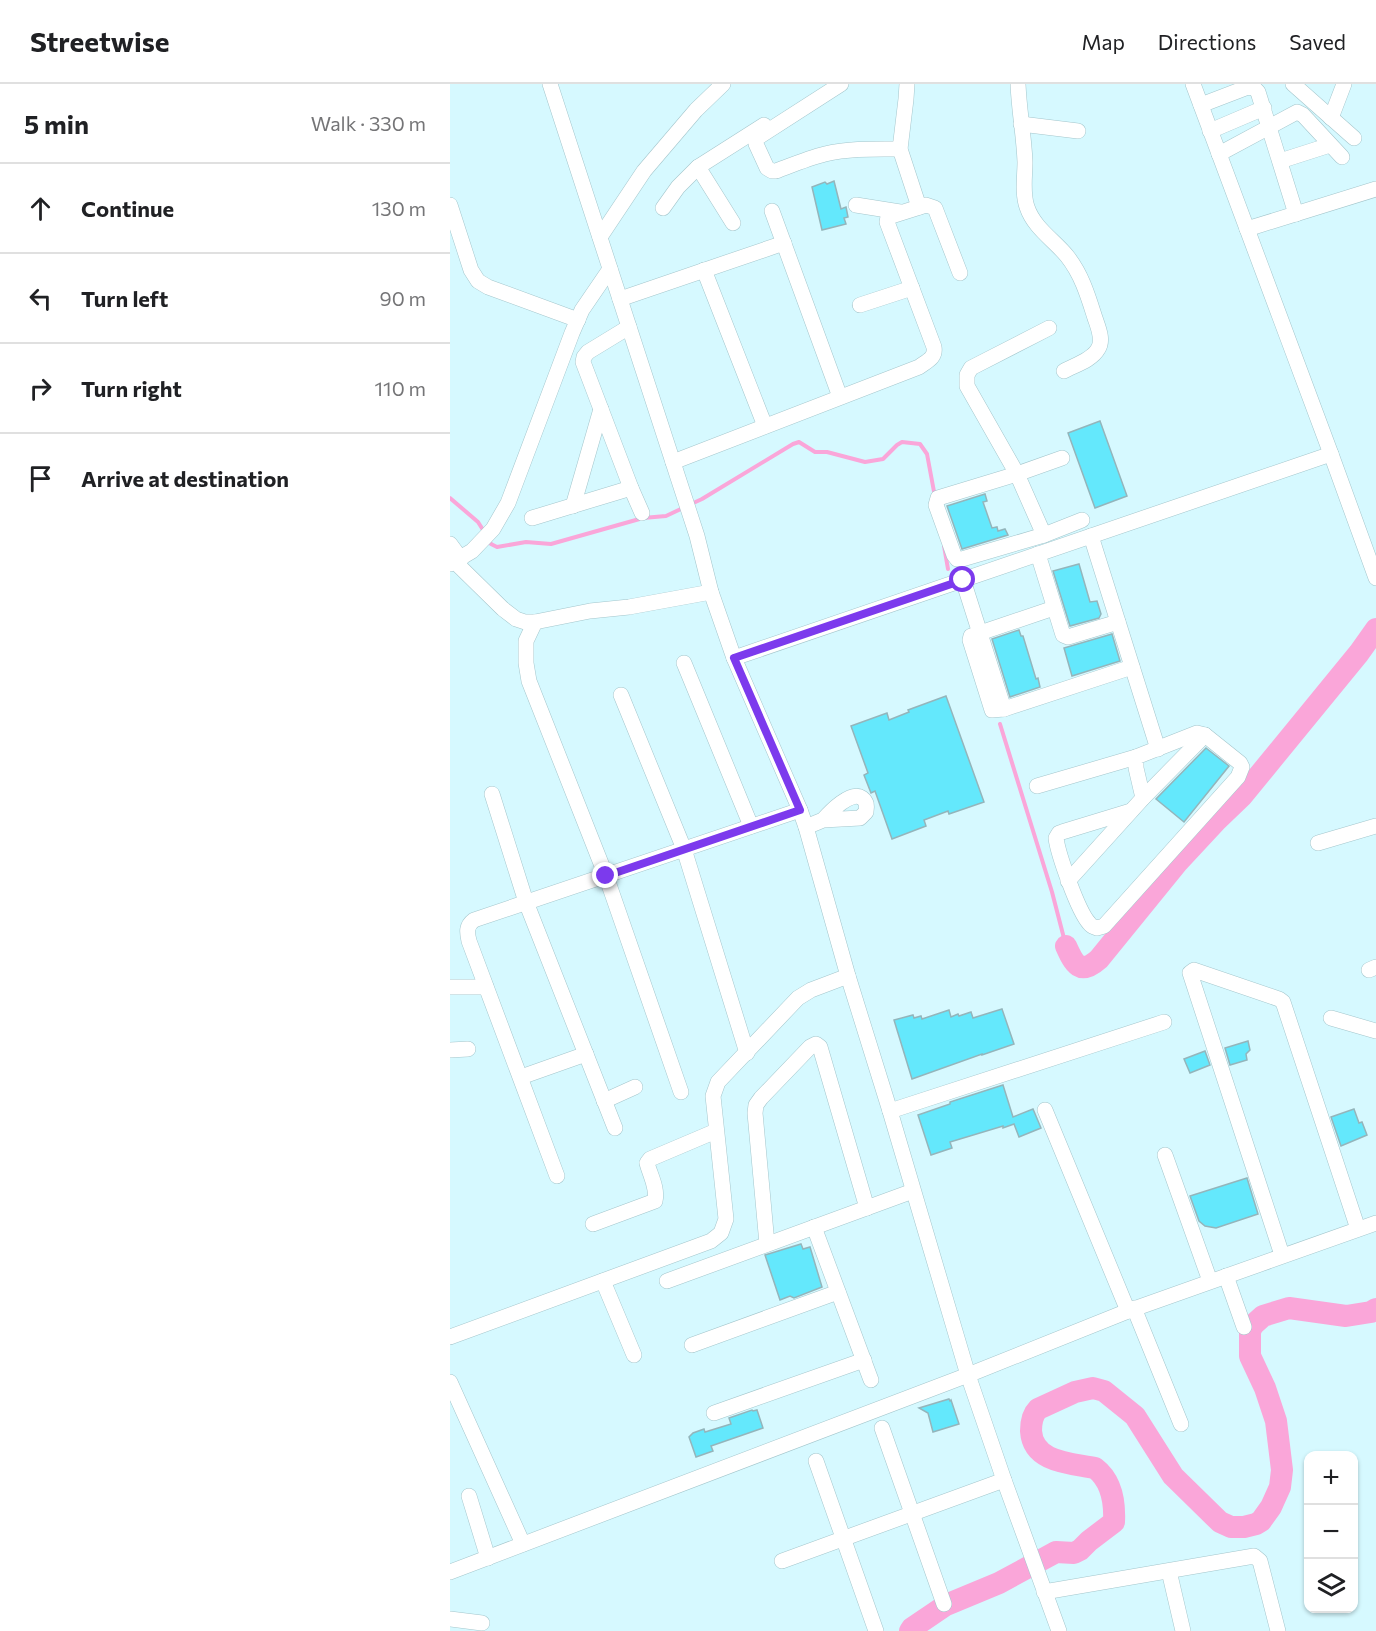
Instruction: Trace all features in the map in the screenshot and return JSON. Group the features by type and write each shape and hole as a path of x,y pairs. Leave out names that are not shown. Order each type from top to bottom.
{"street":[{"path":"550,84 697,536 711,592 734,658 806,827 848,976 969,1375 1004,1480 1059,1631"},
{"path":"600,237 644,171 696,110 723,84"},
{"path":"663,208 678,187 698,167 826,84"},
{"path":"841,84 758,138 756,144 767,168 776,171 824,154 859,149 900,148"},
{"path":"907,84 900,148 919,207"},
{"path":"1018,84 1026,206 1035,223 1066,255 1079,273 1100,332 1100,345 1097,352 1064,371"},
{"path":"1193,84 1376,578"},
{"path":"1331,118 1344,84"},
{"path":"1201,105 1248,87 1258,92 1296,214"},
{"path":"1301,87 1354,138"},
{"path":"1210,131 1264,108"},
{"path":"1219,154 1297,112 1303,115 1342,157"},
{"path":"1021,124 1078,131"},
{"path":"1280,161 1330,145"},
{"path":"698,167 733,223"},
{"path":"1247,229 1376,189"},
{"path":"450,205 471,270 478,281 578,320"},
{"path":"856,205 903,212"},
{"path":"673,462 919,367 932,358 935,353 934,347 887,222 888,217 926,205 934,208 960,273"},
{"path":"772,211 840,397"},
{"path":"620,299 784,243"},
{"path":"459,559 493,529 508,503 582,310 610,269"},
{"path":"704,270 765,426"},
{"path":"860,305 912,288"},
{"path":"629,327 588,352 584,357 584,362 642,513"},
{"path":"1044,535 1017,474 967,386 966,375 971,368 1049,328"},
{"path":"573,506 601,409"},
{"path":"734,658 1331,454"},
{"path":"1062,458 938,498 936,501 954,555 962,559 1044,535 1082,520"},
{"path":"532,518 631,488"},
{"path":"1092,536 1158,749"},
{"path":"1019,541 1031,557 1054,608 1063,636 1068,637 1118,622"},
{"path":"450,544 459,559 503,609 516,619 525,622 711,592"},
{"path":"963,580 1004,709 1132,667"},
{"path":"980,632 1054,608"},
{"path":"535,622 526,641 529,681 606,876 681,1092"},
{"path":"684,663 751,826"},
{"path":"621,695 684,849 747,1053"},
{"path":"1037,786 1136,757 1197,733 1205,735 1242,767 1241,772 1104,926 1097,928 1091,926 1086,920 1068,881 1057,842 1059,833 1131,811"},
{"path":"1068,881 1143,798 1205,735"},
{"path":"1136,757 1136,768 1143,798"},
{"path":"492,794 526,902 615,1128"},
{"path":"557,1176 469,941 467,932 469,923 800,810"},
{"path":"806,827 823,820"},
{"path":"1318,843 1376,826"},
{"path":"1282,1255 1190,973 1194,970 1280,999 1283,1002 1358,1229"},
{"path":"450,1337 711,1241 721,1233 726,1220 716,1131 714,1089 718,1082 798,998 848,976"},
{"path":"450,987 486,987"},
{"path":"1331,1018 1376,1031"},
{"path":"890,1111 1164,1022"},
{"path":"766,1244 756,1105 810,1047 816,1044 820,1047 867,1208"},
{"path":"450,1050 468,1049"},
{"path":"520,1077 586,1054"},
{"path":"604,1101 635,1087"},
{"path":"1045,1110 1181,1424"},
{"path":"593,1224 655,1201 656,1191 647,1163 650,1159 716,1131"},
{"path":"1165,1155 1210,1281"},
{"path":"667,1281 913,1191"},
{"path":"450,1572 969,1375 1131,1310 1376,1223"},
{"path":"814,1227 872,1380"},
{"path":"1226,1276 1244,1327"},
{"path":"603,1281 634,1355"},
{"path":"692,1345 838,1292"},
{"path":"714,1413 864,1360"},
{"path":"450,1382 523,1545"},
{"path":"882,1428 944,1604"},
{"path":"816,1461 876,1631"},
{"path":"782,1560 1004,1480"},
{"path":"469,1496 488,1558"},
{"path":"1042,1586 1169,1571 1254,1556 1260,1561 1278,1631"},
{"path":"1169,1571 1183,1631"},
{"path":"450,1618 482,1623"}],"building":[{"path":"834,181 841,209 846,207 848,217 844,218 846,224 822,230 812,187"},
{"path":"1100,421 1127,496 1095,508 1068,433"},
{"path":"985,494 987,501 983,502 992,528 997,527 998,531 1005,529 1008,535 962,549 947,506"},
{"path":"1079,564 1090,602 1097,601 1101,614 1099,618 1070,626 1053,571"},
{"path":"1019,630 1040,687 1010,697 992,639"},
{"path":"1112,634 1120,661 1072,676 1064,648"},
{"path":"946,696 984,802 924,820 926,826 892,839 875,791 871,793 864,775 868,773 851,726 887,713 889,720 909,712 908,710"},
{"path":"1206,748 1229,766 1184,822 1156,799"},
{"path":"1002,1009 1014,1044 912,1079 894,1020 913,1015 914,1018 921,1016 922,1019 949,1010 951,1017 971,1012 973,1018"},
{"path":"1248,1041 1250,1050 1246,1054 1247,1060 1230,1065 1225,1048"},
{"path":"1205,1051 1210,1065 1190,1073 1184,1059"},
{"path":"1003,1085 1013,1117 1033,1109 1041,1128 1019,1137 1014,1124 1003,1128 1003,1126 950,1142 952,1148 931,1155 918,1115"},
{"path":"1354,1109 1367,1135 1341,1146 1331,1117"},
{"path":"1247,1178 1258,1214 1216,1228 1205,1226 1199,1221 1190,1196"},
{"path":"801,1244 803,1249 810,1247 822,1287 794,1298 790,1296 780,1300 765,1255"},
{"path":"949,1399 959,1424 933,1432 928,1413 919,1408"},
{"path":"757,1410 763,1428 711,1446 713,1451 696,1457 689,1437 693,1433 731,1424 729,1418"}],"waterway":[{"path":"689,505 799,442 815,452 827,452 865,462 883,459 902,442 920,444 927,454 935,497"},
{"path":"450,498 478,522 485,533"},
{"path":"489,540 497,547 526,542 551,544 643,518 666,516 683,508"},
{"path":"944,546 948,569"},
{"path":"1066,946 1078,966 1087,967 1099,959 1177,863 1242,796 1376,629"},
{"path":"1000,724 1052,892 1066,946"},
{"path":"910,1631 946,1605 999,1583 1056,1552 1074,1553 1080,1550 1114,1522 1111,1492 1101,1473 1095,1468 1055,1460 1038,1450 1033,1442 1031,1431 1032,1419 1038,1409 1075,1392 1093,1388 1104,1391 1135,1416 1173,1476 1220,1522 1231,1527 1256,1524 1271,1507 1280,1487 1282,1470 1276,1421 1265,1388 1250,1356 1250,1331 1253,1325 1263,1316 1289,1308 1346,1316 1376,1309"}],"route":[{"path":"606,876 800,810 734,658 963,580"}]}
